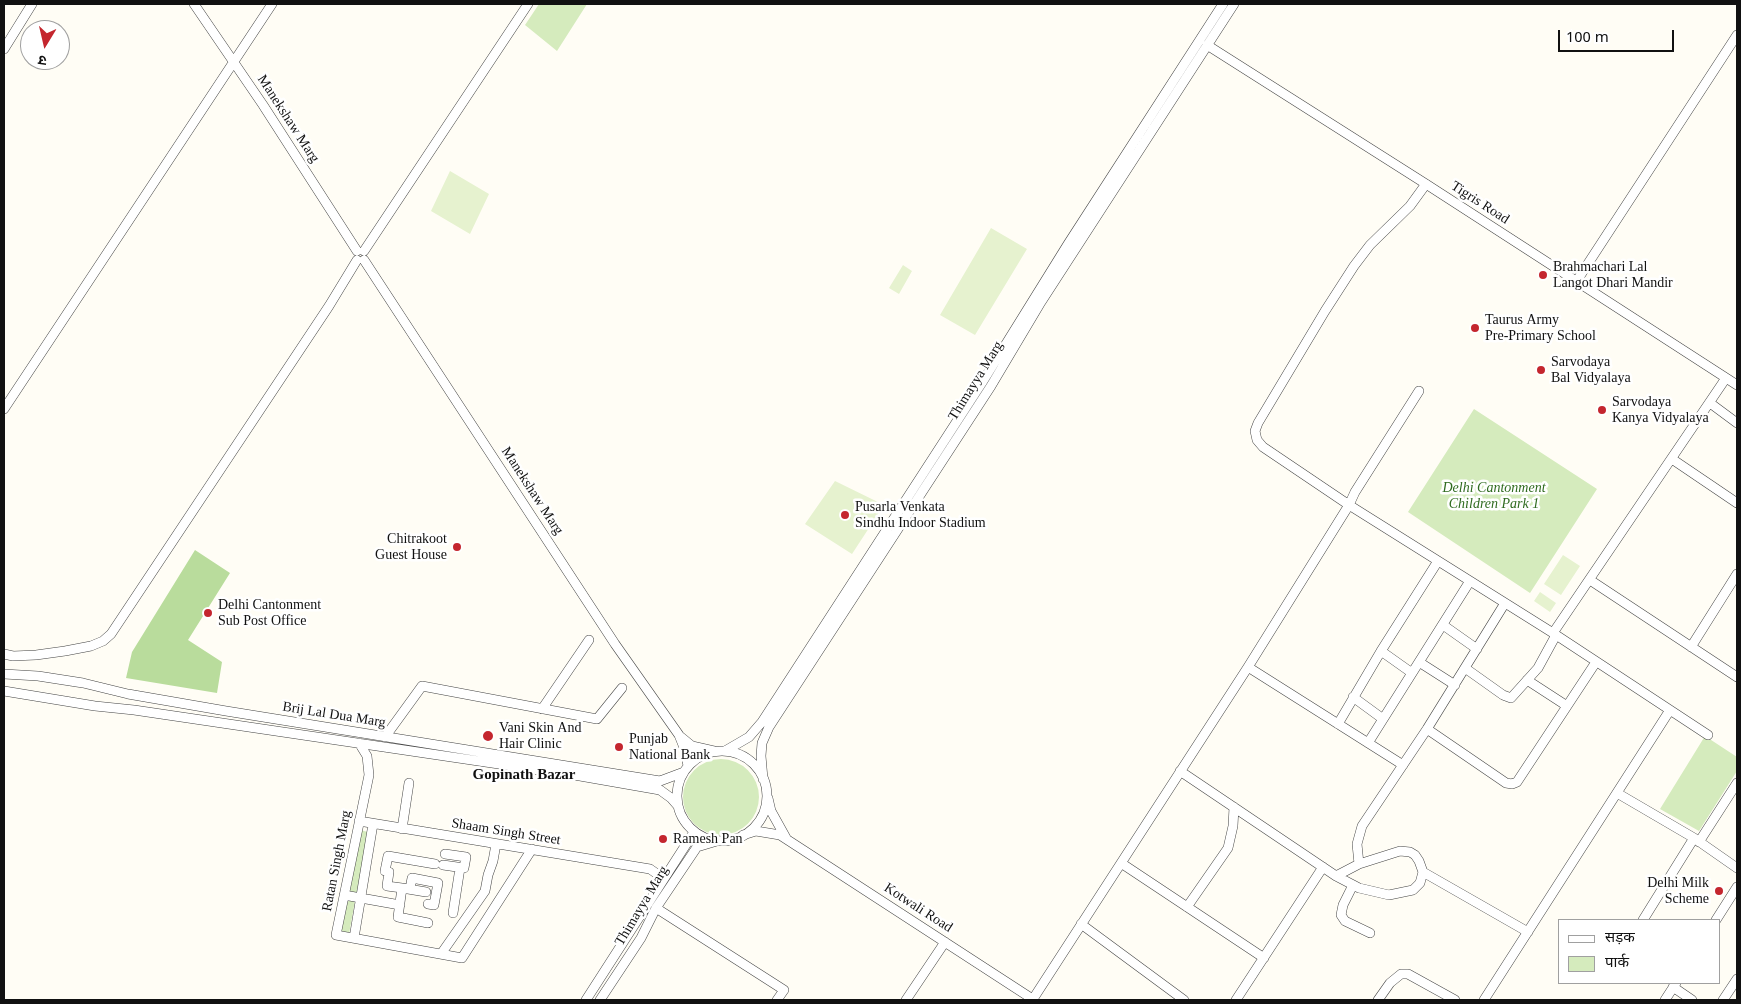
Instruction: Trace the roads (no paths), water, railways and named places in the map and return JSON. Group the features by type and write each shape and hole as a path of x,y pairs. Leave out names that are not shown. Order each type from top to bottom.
{"street":[{"path":"4,49 32,4"},
{"name":"Manekshaw Marg","path":"194,4 234,62 615,644 679,735 685,750 686,769"},
{"path":"4,409 272,4"},
{"path":"4,654 13,656 36,655 65,651 91,646 103,641 111,634 528,4"},
{"name":"Thimayya Marg","path":"763,779 762,743 769,727 987,383 1068,244 1223,4"},
{"name":"Thimayya Marg","path":"720,752 749,737 762,722 1041,302 1234,4"},
{"path":"1576,282 1737,35"},
{"name":"Tigris Road","path":"1207,45 1737,385"},
{"path":"1426,184 1410,206 1370,245 1357,261 1258,423 1255,431 1257,440 1263,447 1349,504 1555,634 1708,735"},
{"path":"1465,668 1509,698 1513,697 1544,660 1555,634 1726,378"},
{"path":"1033,1000 1248,667 1419,391"},
{"path":"1710,403 1737,423"},
{"path":"1672,459 1737,503"},
{"path":"1338,724 1381,651 1438,561"},
{"path":"1691,647 1737,574"},
{"path":"1590,580 1737,677"},
{"path":"1368,743 1470,581"},
{"path":"1359,864 1357,844 1362,826 1427,729 1506,603"},
{"path":"1443,624 1477,649"},
{"path":"542,709 589,640"},
{"path":"1381,651 1412,673"},
{"path":"1419,662 1455,685"},
{"path":"1427,729 1506,783 1512,784 1517,782 1596,662"},
{"path":"1248,667 1403,765"},
{"name":"Brij Lal Dua Marg","path":"4,674 38,676 74,682 172,702 385,737 660,786"},
{"path":"1527,680 1567,706"},
{"path":"385,737 422,686 597,719 622,688"},
{"name":"Brij Lal Dua Marg","path":"4,690 95,706 134,710 580,776 660,786"},
{"path":"1353,697 1383,719"},
{"path":"1484,1000 1670,710"},
{"name":"Manekshaw Marg","path":"679,735 692,746 720,752"},
{"name":"Ratan Singh Marg","path":"359,743 367,756 369,775 336,935 462,958 532,849"},
{"path":"678,806 660,786 686,769 696,759 720,752 737,754 757,768 766,788 771,811 788,840"},
{"path":"686,769 679,783 677,794 678,806 681,815 694,832 719,841 731,840 756,831 780,835 788,840"},
{"path":"1180,771 1336,876 1353,885 1389,895 1400,893 1413,890 1420,883 1423,872 1420,861 1410,852 1400,851 1391,852 1359,864 1336,876"},
{"path":"402,829 409,782"},
{"path":"1644,919 1696,840 1737,783"},
{"path":"743,836 754,827 762,816 766,802 766,788"},
{"path":"1617,793 1696,840 1737,868"},
{"path":"1187,907 1228,848 1233,826 1234,807"},
{"name":"Shaam Singh Street","path":"359,821 650,870 663,878"},
{"path":"354,938 373,824"},
{"name":"Thimayya Marg","path":"586,1000 694,832"},
{"name":"Kotwali Road","path":"788,840 1033,1000"},
{"name":"Thimayya Marg","path":"600,1000 641,938 656,908 697,846 719,841"},
{"path":"441,954 485,891 496,844"},
{"path":"445,854 470,858 465,869 453,914"},
{"path":"426,892 387,886 389,872 385,871 388,856 465,869"},
{"path":"1121,863 1264,958"},
{"path":"1236,1000 1323,867"},
{"path":"1423,872 1528,932"},
{"path":"428,904 434,905 438,882 412,878 400,905 398,918 428,923"},
{"path":"1353,885 1343,904 1342,915 1345,920 1370,933"},
{"path":"1717,919 1737,887"},
{"path":"344,895 400,905"},
{"path":"656,908 784,990 777,1000"},
{"path":"1081,924 1184,1000"},
{"path":"906,1000 945,942"},
{"path":"1378,1000 1390,983 1401,974 1408,974 1454,1000"},
{"path":"1724,1000 1737,979"},
{"path":"1665,1000 1675,985 1692,1000"}],"place":[{"name":"Brahmachari Lal Langot Dhari Mandir","path":"1543,275"},
{"name":"Taurus Army Pre-Primary School","path":"1475,328"},
{"name":"Sarvodaya Bal Vidyalaya","path":"1541,370"},
{"name":"Sarvodaya Kanya Vidyalaya","path":"1602,410"},
{"name":"Pusarla Venkata Sindhu Indoor Stadium","path":"845,515"},
{"name":"Chitrakoot Guest House","path":"457,547"},
{"name":"Delhi Cantonment Sub Post Office","path":"208,613"},
{"name":"Vani Skin And Hair Clinic","path":"488,736"},
{"name":"Punjab National Bank","path":"619,747"},
{"name":"Ramesh Pan","path":"663,839"},
{"name":"Delhi Milk Scheme","path":"1719,891"}],"district":[{"name":"Gopinath Bazar","path":"524,775"}],"park label":[{"name":"Delhi Cantonment Children Park 1","path":"1494,496"}]}
